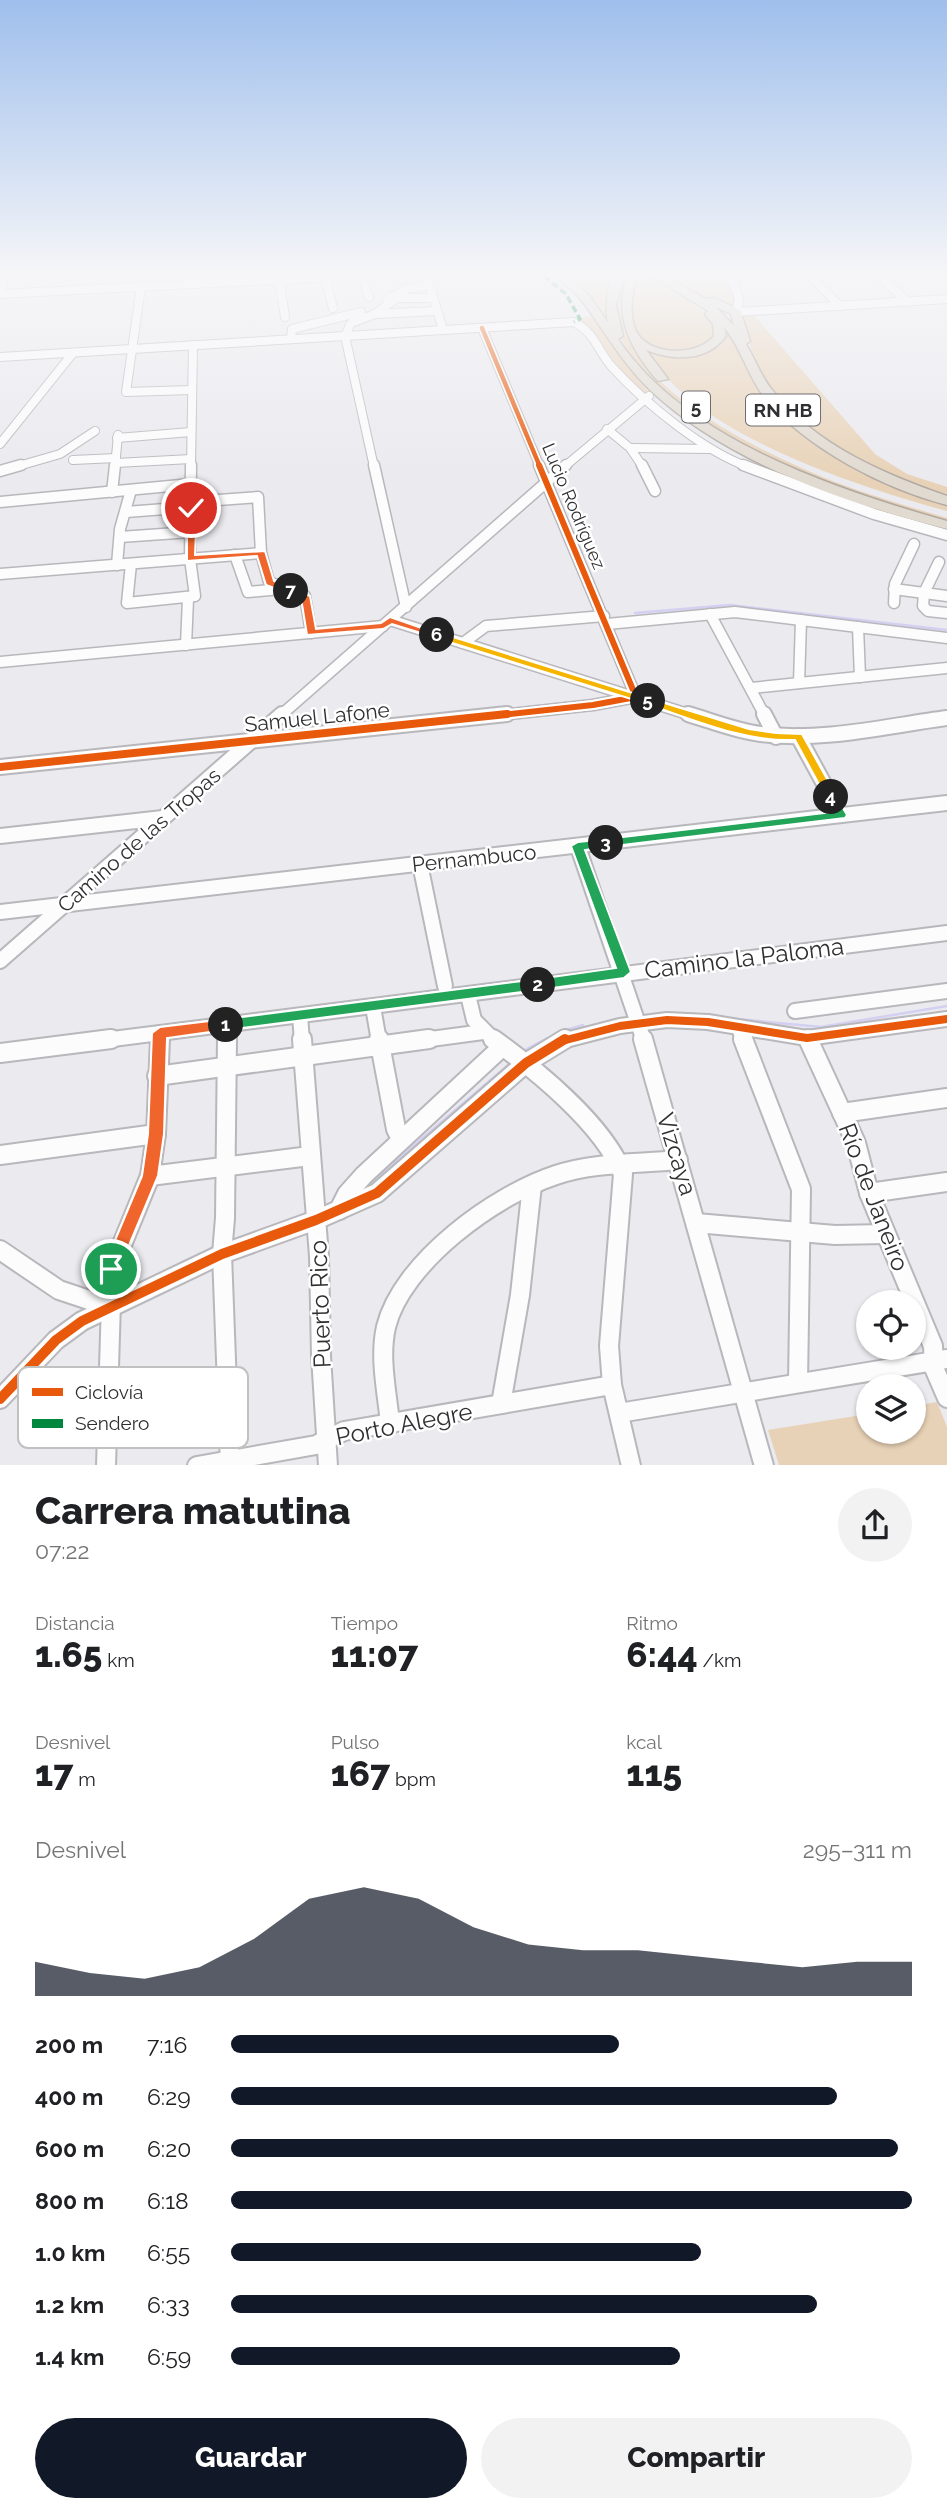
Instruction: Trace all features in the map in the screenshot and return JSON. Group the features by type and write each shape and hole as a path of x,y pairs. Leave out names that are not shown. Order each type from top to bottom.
{"highway":[{"name":"RN HB","path":"616,344 661,393 706,427 777,465 844,492 947,524"},
{"path":"621,344 626,354"},
{"name":"5","path":"636,344 661,378 700,410 743,436 822,474 947,515"},
{"path":"644,344 674,352 705,349 713,344"},
{"name":"RN HB","path":"740,344 768,394 807,430 876,471 947,501"}],"street":[{"path":"131,344 125,391 132,394 192,390"},
{"path":"0,357 203,344"},
{"path":"347,344 406,607"},
{"name":"Lucio Rodríguez","path":"489,344 636,697"},
{"path":"597,344 609,364 643,398 693,433 709,449 740,464 874,514 947,535"},
{"path":"186,645 191,597 193,345"},
{"path":"0,444 73,353"},
{"name":"Camino de las Tropas","path":"0,961 643,398 661,393"},
{"path":"607,429 632,448 655,491"},
{"path":"0,471 60,454 95,430"},
{"path":"112,492 117,436 191,432"},
{"path":"632,448 709,449"},
{"path":"73,460 191,459"},
{"path":"0,502 191,484"},
{"path":"117,565 120,529 131,490"},
{"path":"126,512 258,497 261,553 269,583 305,596 311,633"},
{"path":"120,537 191,532"},
{"path":"894,603 894,589 914,544"},
{"path":"0,574 261,553"},
{"path":"235,555 248,592 282,589"},
{"path":"939,562 924,593 923,609 947,613"},
{"path":"131,564 127,603 191,597"},
{"path":"894,589 947,596"},
{"path":"463,643 475,631 486,626 735,612 947,638"},
{"path":"710,614 776,737"},
{"path":"799,683 801,620"},
{"path":"0,662 311,633 387,623 463,643 736,729 776,737 947,718"},
{"path":"858,627 860,677"},
{"path":"751,688 947,668"},
{"name":"Samuel Lafone","path":"0,767 593,705 636,697"},
{"path":"798,736 841,815"},
{"name":"Pernambuco","path":"0,912 947,803"},
{"path":"0,836 163,818"},
{"name":"Vizcaya","path":"578,846 624,972 764,1465"},
{"path":"420,864 445,986"},
{"name":"Camino la Paloma","path":"0,1053 947,933"},
{"path":"795,1011 947,991"},
{"path":"468,995 470,1016 483,1032 526,1063 610,1148 621,1165 623,1174 609,1346 612,1385 631,1465"},
{"path":"373,1007 396,1129 401,1139"},
{"name":"Puerto Rico","path":"300,1016 316,1220 328,1465"},
{"path":"30,1367 56,1340 82,1321 222,1254 316,1220 377,1193 526,1063 567,1038 638,1023 689,1021 771,1030 807,1038 947,1019"},
{"path":"226,1367 222,1254 227,1025"},
{"path":"739,1028 796,1169 801,1189 799,1383"},
{"path":"157,1076 483,1032"},
{"path":"108,1367 110,1285 115,1257 130,1230 150,1176 156,1134 160,1033"},
{"name":"Río de Janeiro","path":"807,1038 856,1143 869,1193 940,1360 947,1398"},
{"path":"339,1210 347,1194 401,1139 502,1047"},
{"path":"842,1113 947,1098"},
{"path":"0,1155 156,1134"},
{"path":"150,1176 310,1156"},
{"path":"390,1423 384,1340 386,1326 396,1299 440,1247 468,1223 532,1185 561,1173 678,1160"},
{"path":"869,1193 947,1182"},
{"path":"501,1404 520,1304 532,1185"},
{"path":"696,1223 799,1233 885,1234"},
{"path":"0,1250 59,1290 110,1307"},
{"path":"619,1413 940,1360"},
{"path":"0,1399 18,1380"},
{"name":"Porto Alegre","path":"197,1465 230,1463 316,1445 344,1431 612,1385"}],"shaded area":[{"path":"600,344 613,344 650,394 636,386"},
{"path":"627,344 632,344 652,373 683,400 719,425 820,476 947,518 947,522 852,491 792,467 732,438 678,404 637,365"},
{"path":"651,344 709,344 688,349 655,347"},
{"path":"716,344 736,344 758,387 818,442 947,504 947,511 836,476 759,442 691,400 665,376 642,347 657,352 711,349"},
{"path":"750,344 779,344 875,454 907,474 947,487 947,497 871,466 823,438 781,403 765,381"},
{"path":"937,1402 947,1427 947,1465 779,1465 768,1430 856,1416 856,1444 926,1444 926,1404"}],"waterway":[{"path":"635,613 730,605 947,630"},
{"path":"683,1014 821,1027 947,1006"},
{"path":"563,1031 583,1025"},
{"path":"547,1039 551,1037"},
{"path":"526,1050 547,1039"},
{"path":"543,1041 547,1039"},
{"path":"367,1186 510,1064"}],"cycle path":[{"path":"0,767 593,705 636,697 489,344"},
{"path":"30,1367 56,1340 82,1321 222,1254 316,1220 377,1193 526,1063 567,1038 620,1026 667,1020 708,1022 807,1038 947,1019"},
{"path":"0,1399 18,1380"}],"route":[{"path":"111,1269 130,1230 150,1176 156,1134 160,1033 624,972 578,846 841,815 798,736 776,737 736,729 390,620 383,626 311,633 305,596 269,583 261,553 190,559 191,508"}]}
